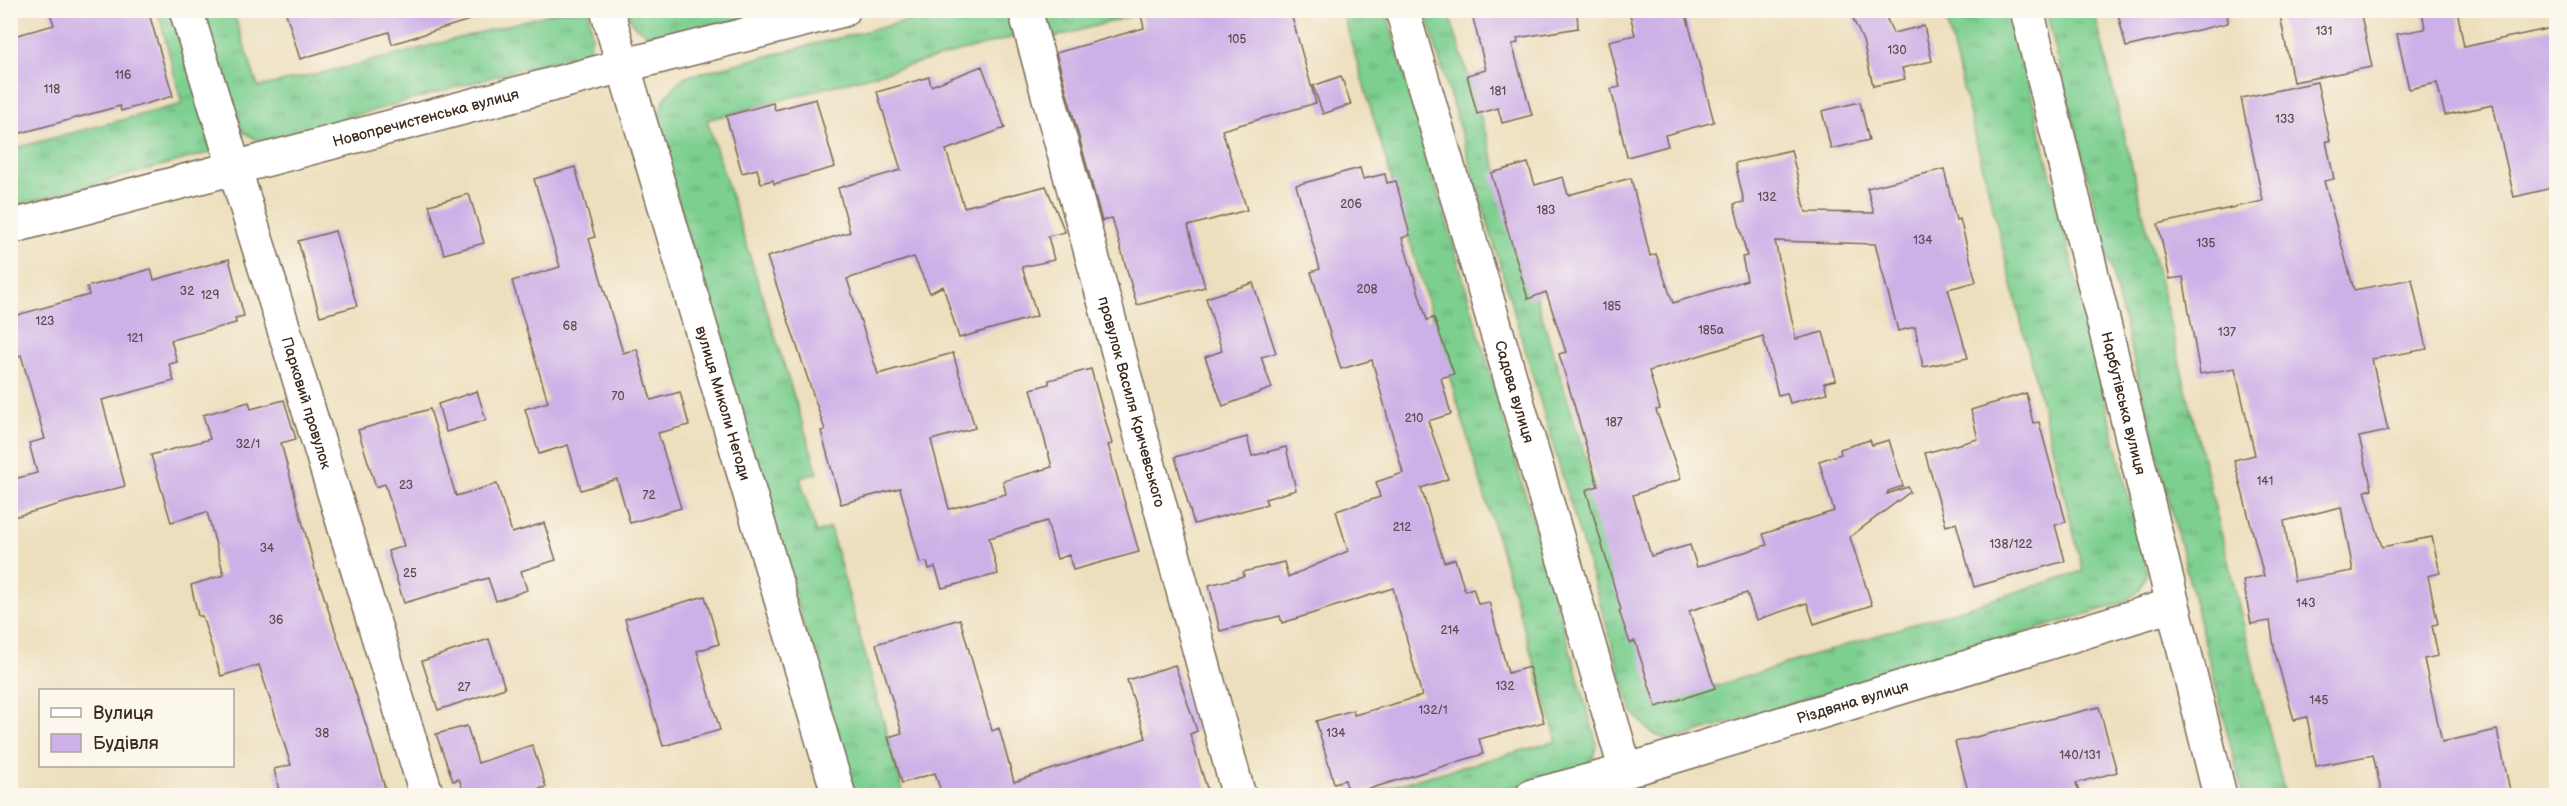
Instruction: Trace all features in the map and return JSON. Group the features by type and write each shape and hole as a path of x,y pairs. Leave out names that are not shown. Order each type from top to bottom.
{"street":[{"name":"Парковий провулок","path":"186,10 427,795"},
{"name":"вулиця Миколи Негоди","path":"607,10 839,795"},
{"name":"Новопречистенська вулиця","path":"10,226 843,10"},
{"name":"провулок Василя Кричевського","path":"1025,10 1239,795"},
{"name":"Садова вулиця","path":"1402,10 1626,771"},
{"name":"Нарбутівська вулиця","path":"2027,10 2220,795"},
{"name":"Різдвяна вулиця","path":"1532,795 1626,771 2172,605"}],"green space":[{"path":"1036,10 1149,11 1045,40"},
{"path":"158,11 175,11 212,152 11,207 11,149 182,104"},
{"path":"200,11 233,11 258,87 357,65 561,11 589,11 592,37 588,53 543,63 261,142 243,132"},
{"path":"627,11 773,11 656,40 633,25"},
{"path":"946,11 1007,11 1014,37 707,120 818,473 800,478 816,533 830,528 904,795 854,795 658,134 660,115 666,97 684,77"},
{"path":"1342,11 1386,11 1596,740 1595,756 1582,769 1484,795 1359,795 1557,741"},
{"path":"1425,11 1448,11 1661,703 2083,571 1944,11 2011,11 2147,573 2140,590 2123,603 1670,741 1653,734 1632,712"},
{"path":"2046,11 2094,11 2285,795 2243,795"}],"building":[{"path":"49,10 148,10 173,96 121,111 120,106 10,136 10,37 54,25"},
{"path":"285,10 475,10 476,18 392,44 389,32 300,59"},
{"path":"1161,10 1290,10 1316,103 1222,130 1247,210 1188,226 1205,287 1137,305 1112,218 1102,221 1056,53 1144,28 1141,15"},
{"path":"1471,10 1577,10 1578,28 1517,38 1518,43 1512,44 1532,115 1502,123 1498,108 1477,114 1467,75 1486,70"},
{"path":"1629,10 1685,10 1714,122 1665,135 1668,146 1627,157 1611,89 1620,87 1609,41 1635,35"},
{"path":"1849,10 1883,10 1893,33 1924,26 1932,61 1902,68 1905,79 1873,86 1863,41"},
{"path":"2117,10 2227,10 2228,23 2126,47"},
{"path":"2279,10 2360,10 2372,67 2293,82"},
{"path":"2422,10 2457,10 2464,47 2556,27 2556,187 2514,197 2493,105 2445,115 2437,83 2409,89 2397,34 2425,29"},
{"path":"982,66 1005,128 946,150 964,207 1046,186 1065,232 1048,236 1054,260 1022,267 1037,316 959,338 943,286 930,293 914,257 847,279 878,374 953,353 975,428 931,440 949,509 1006,494 1003,481 1052,467 1031,389 1049,384 1049,380 1091,369 1112,444 1108,445 1139,552 1073,570 1069,555 1057,559 1047,521 989,538 998,574 942,588 935,567 929,569 927,562 920,563 900,488 841,504 821,431 825,430 767,257 850,232 838,188 901,170 877,92 929,77 931,86"},
{"path":"1341,76 1351,104 1323,114 1313,86"},
{"path":"2317,82 2330,141 2326,141 2334,179 2324,181 2354,290 2412,279 2427,349 2372,359 2388,431 2359,437 2372,489 2365,491 2382,547 2432,537 2440,573 2428,576 2438,624 2432,625 2438,656 2424,659 2442,742 2497,730 2511,795 2382,795 2373,755 2316,766 2307,717 2294,720 2275,653 2270,621 2251,624 2243,580 2264,576 2234,460 2255,455 2235,368 2200,374 2183,277 2170,279 2158,224 2263,201 2241,98","holes":["2341,507 2353,571 2294,581 2284,521"]},
{"path":"816,99 835,167 774,184 773,180 761,183 757,169 742,173 726,116 773,103 775,110"},
{"path":"1860,102 1869,140 1831,149 1822,111"},
{"path":"1791,150 1806,212 1874,213 1867,188 1944,169 1956,220 1960,219 1976,282 1948,289 1968,358 1923,367 1915,327 1898,331 1875,244 1775,241 1796,339 1823,332 1836,380 1824,383 1827,393 1790,403 1787,393 1778,395 1763,336 1649,371 1660,409 1656,410 1681,479 1633,495 1651,556 1690,545 1697,567 1767,545 1763,534 1834,511 1819,461 1841,454 1840,449 1870,440 1872,445 1889,440 1903,486 1888,491 1887,494 1908,487 1910,492 1850,537 1872,605 1814,624 1807,603 1756,620 1747,593 1689,611 1715,688 1656,707 1635,641 1630,643 1619,611 1621,610 1586,490 1598,486 1559,354 1566,352 1546,292 1528,299 1491,173 1528,163 1535,185 1563,177 1568,195 1631,178 1650,256 1656,254 1673,303 1747,280 1742,257 1747,256 1734,204 1744,202 1735,163"},
{"path":"575,167 595,237 589,239 623,353 637,349 651,400 680,392 689,425 658,433 681,508 630,523 617,479 581,490 568,445 539,454 525,409 548,402 512,281 560,267 534,179"},
{"path":"1360,168 1363,179 1385,174 1387,183 1396,181 1410,235 1402,238 1427,320 1434,318 1454,374 1441,378 1451,414 1428,421 1448,479 1421,488 1444,562 1455,559 1465,591 1473,588 1478,604 1489,602 1508,673 1529,667 1544,722 1479,739 1483,754 1349,795 1345,780 1334,783 1316,721 1353,710 1354,715 1422,696 1393,588 1282,623 1280,616 1220,631 1209,585 1244,576 1243,572 1284,562 1288,577 1348,551 1336,511 1380,497 1376,482 1403,473 1372,360 1341,369 1311,272 1320,269 1296,185"},
{"path":"469,194 484,243 444,254 429,205"},
{"path":"335,231 357,306 320,316 298,241"},
{"path":"229,259 244,316 235,318 236,323 171,340 177,362 169,364 174,381 102,400 125,486 10,518 10,480 37,473 29,443 45,439 21,355 17,357 10,335 10,317 89,295 87,287 151,269 154,280"},
{"path":"1253,283 1276,353 1261,357 1272,388 1223,406 1205,357 1222,351 1206,298"},
{"path":"477,391 486,420 446,432 438,404"},
{"path":"2026,393 2033,423 2039,422 2066,522 2055,525 2065,561 1974,587 1956,523 1946,526 1925,453 1978,439 1971,410"},
{"path":"284,400 296,439 281,443 315,569 387,795 280,795 274,769 291,765 259,665 221,676 202,616 198,616 191,585 224,575 207,512 171,522 151,455 210,439 203,415 249,402 251,409"},
{"path":"430,409 456,496 497,484 512,533 544,523 556,560 521,571 527,590 496,601 488,578 404,603 388,551 404,546 385,484 376,487 358,430"},
{"path":"1247,437 1252,456 1286,447 1296,490 1265,499 1267,504 1194,524 1175,457"},
{"path":"705,596 719,644 697,651 720,730 663,746 625,619"},
{"path":"960,619 992,731 999,728 1014,782 1146,738 1127,680 1175,665 1197,731 1190,734 1209,795 942,795 935,773 902,783 888,737 902,733 876,644"},
{"path":"489,639 505,688 438,710 422,661"},
{"path":"2099,707 2117,772 2076,783 2080,795 1969,795 1955,742"},
{"path":"467,726 478,763 532,745 546,787 519,795 465,795 459,779 453,781 436,734"}]}
